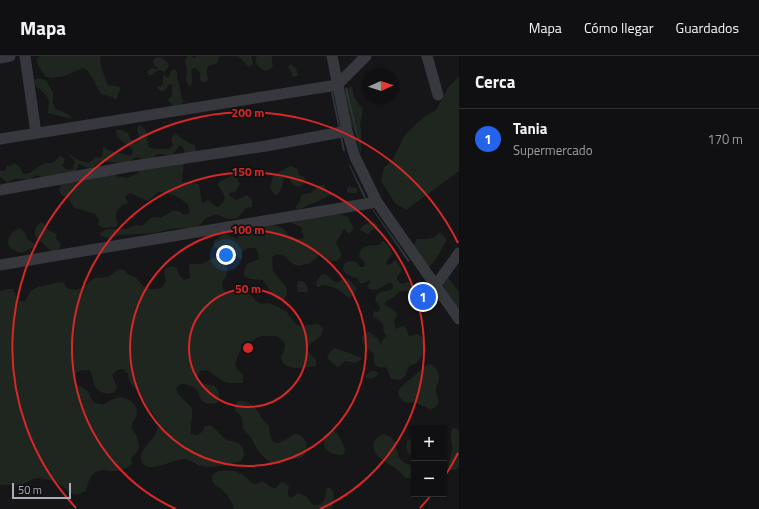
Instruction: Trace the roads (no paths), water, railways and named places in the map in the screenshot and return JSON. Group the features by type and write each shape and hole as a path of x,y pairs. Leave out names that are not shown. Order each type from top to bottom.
{"street":[{"path":"0,58 10,56"},
{"path":"25,56 36,133"},
{"path":"332,56 347,131 355,157 377,202 459,319"},
{"path":"0,139 337,85 366,56"},
{"path":"427,56 438,95"},
{"path":"0,190 126,167 272,145 347,131"},
{"path":"0,266 377,202"},
{"path":"436,285 459,253"}],"place":[{"name":"Tania","path":"423,297"}]}
